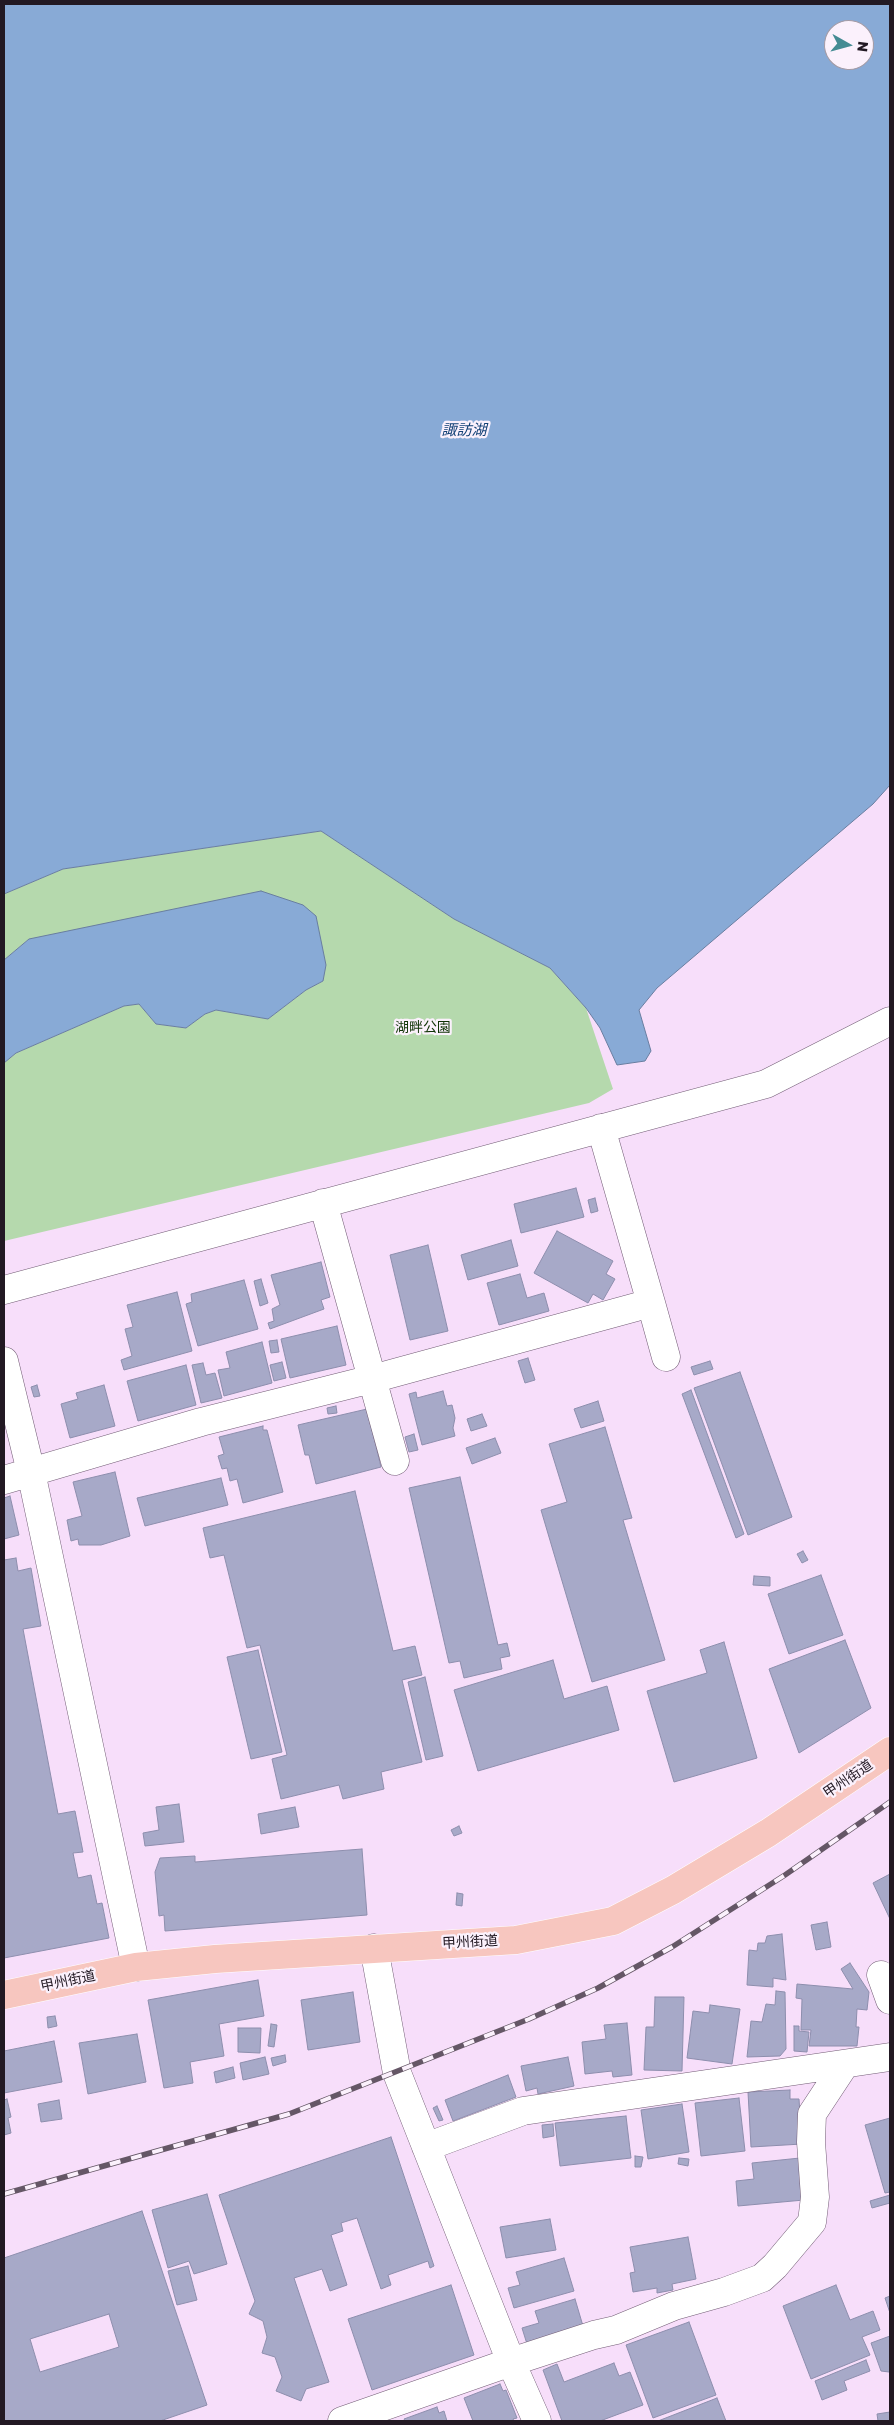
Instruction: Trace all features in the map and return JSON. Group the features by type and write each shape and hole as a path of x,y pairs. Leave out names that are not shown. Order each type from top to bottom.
{"highway":[{"name":"甲州街道","path":"4,1995 136,1967 215,1959 516,1940 613,1921 673,1890 768,1833 890,1751"}],"street":[{"path":"4,1290 766,1084 890,1021"},
{"path":"601,1128 666,1357"},
{"path":"323,1203 395,1461"},
{"path":"4,1480 201,1422 372,1379 651,1303"},
{"path":"4,1361 31,1472 136,1967"},
{"path":"374,1948 397,2073 511,2362 538,2421"},
{"path":"426,2147 523,2111 890,2057"},
{"path":"342,2421 511,2362 594,2335 616,2330 674,2306 762,2278 812,2222 815,2197 811,2142 812,2114 845,2064"}],"green space":[{"name":"湖畔公園","path":"321,831 454,919 550,968 586,1008 613,1089 589,1103 4,1241 4,1063 16,1053 124,1006 139,1004 156,1024 186,1028 205,1014 216,1010 268,1019 306,990 323,981 29,939 4,960 4,894 63,869"}],"water":[{"name":"諏訪湖","path":"4,4 890,4 890,785 873,804 657,988 639,1010 651,1051 645,1061 617,1065 600,1028 586,1008 550,968 454,919 321,831 63,869 4,894"},
{"path":"261,891 303,905 316,916 326,965 323,981 306,990 268,1019 216,1010 205,1014 186,1028 156,1024 139,1004 124,1006 16,1053 4,1063 4,960 29,939"}],"building":[{"path":"576,1188 584,1217 521,1233 514,1204"},
{"path":"595,1198 598,1211 591,1213 588,1200"},
{"path":"557,1231 613,1261 606,1274 615,1279 603,1300 593,1294 588,1303 534,1273"},
{"path":"511,1240 518,1266 468,1280 461,1255"},
{"path":"428,1245 448,1331 410,1340 390,1255"},
{"path":"321,1262 330,1297 321,1300 324,1309 270,1329 268,1323 274,1321 272,1309 280,1305 271,1275"},
{"path":"520,1274 527,1298 544,1293 549,1311 499,1325 487,1283"},
{"path":"261,1279 268,1303 260,1306 254,1281"},
{"path":"244,1280 258,1329 198,1346 186,1304 192,1302 191,1294"},
{"path":"177,1292 192,1351 124,1370 121,1360 132,1356 125,1329 133,1327 127,1305"},
{"path":"337,1326 346,1365 290,1378 281,1339"},
{"path":"277,1340 279,1352 271,1353 269,1341"},
{"path":"262,1342 272,1383 224,1396 218,1370 230,1368 226,1352"},
{"path":"528,1358 535,1380 525,1383 518,1361"},
{"path":"710,1361 713,1369 694,1375 691,1367"},
{"path":"282,1362 286,1378 274,1381 270,1365"},
{"path":"203,1363 206,1375 215,1373 222,1398 201,1403 192,1365"},
{"path":"186,1365 196,1405 138,1421 127,1381"},
{"path":"740,1372 792,1517 748,1535 694,1388"},
{"path":"37,1385 40,1396 34,1397 31,1387"},
{"path":"104,1385 115,1426 70,1438 61,1404 78,1399 76,1393"},
{"path":"691,1390 744,1534 736,1538 682,1394"},
{"path":"443,1391 447,1406 452,1405 455,1418 453,1428 455,1436 422,1445 409,1394 416,1392 417,1398"},
{"path":"598,1401 604,1421 581,1428 574,1409"},
{"path":"336,1406 337,1413 328,1414 327,1408"},
{"path":"367,1409 381,1467 316,1484 309,1455 305,1455 298,1425"},
{"path":"482,1414 487,1426 471,1431 467,1419"},
{"path":"263,1426 263,1430 267,1430 283,1492 243,1503 237,1479 230,1481 227,1468 222,1469 218,1456 224,1454 219,1437"},
{"path":"605,1427 632,1518 623,1520 665,1660 592,1682 541,1510 567,1502 549,1444"},
{"path":"414,1434 418,1450 409,1452 405,1437"},
{"path":"495,1438 501,1453 472,1464 466,1448"},
{"path":"115,1472 130,1536 101,1545 79,1545 78,1539 71,1541 67,1520 82,1516 73,1482"},
{"path":"460,1477 498,1645 507,1643 510,1656 500,1658 502,1669 464,1678 460,1661 449,1663 409,1488"},
{"path":"221,1478 228,1505 145,1526 137,1498"},
{"path":"355,1491 393,1651 415,1646 422,1675 402,1680 422,1762 381,1772 384,1789 343,1799 339,1785 281,1799 272,1759 287,1755 260,1645 247,1648 224,1555 210,1558 203,1528"},
{"path":"10,1496 19,1535 4,1539 4,1498"},
{"path":"803,1551 808,1560 802,1563 797,1554"},
{"path":"16,1558 18,1571 31,1568 41,1626 23,1629 58,1814 75,1811 83,1852 73,1853 78,1878 91,1875 97,1904 102,1903 109,1938 4,1958 4,1560"},
{"path":"821,1575 843,1635 789,1654 768,1594"},
{"path":"754,1576 770,1577 770,1586 753,1585"},
{"path":"845,1640 871,1708 799,1753 769,1669"},
{"path":"724,1642 757,1758 674,1782 647,1691 707,1673 700,1650"},
{"path":"258,1650 282,1752 251,1759 227,1657"},
{"path":"553,1660 564,1699 607,1686 619,1730 478,1771 454,1690"},
{"path":"425,1677 443,1756 426,1760 408,1682"},
{"path":"179,1804 184,1842 145,1846 143,1833 159,1830 156,1807"},
{"path":"295,1807 299,1827 261,1834 258,1814"},
{"path":"459,1826 462,1833 454,1836 451,1830"},
{"path":"362,1849 367,1915 165,1931 164,1915 159,1916 155,1872 160,1858 195,1856 195,1862"},
{"path":"890,1874 890,1919 873,1883"},
{"path":"457,1893 463,1894 462,1906 456,1905"},
{"path":"827,1922 831,1947 816,1950 811,1925"},
{"path":"782,1934 786,1980 773,1978 773,1987 747,1985 749,1950 757,1951 758,1943 765,1943 767,1936"},
{"path":"850,1963 869,1992 867,2010 857,2009 856,2027 859,2027 857,2046 809,2046 811,2030 801,2030 802,1999 796,1998 797,1984 853,1989 841,1969"},
{"path":"258,1980 264,2016 219,2024 224,2056 190,2062 193,2083 164,2088 148,2000"},
{"path":"776,1991 785,1992 786,2049 780,2056 747,2057 751,2021 762,2022 766,2004 775,2005"},
{"path":"353,1992 360,2042 308,2050 301,2000"},
{"path":"655,1997 684,1997 682,2071 644,2070 646,2027 654,2027"},
{"path":"710,2005 740,2009 732,2064 687,2058 693,2011 709,2013"},
{"path":"55,2016 57,2026 48,2028 47,2017"},
{"path":"627,2023 632,2075 613,2077 612,2071 585,2074 582,2042 606,2039 604,2025"},
{"path":"271,2024 277,2025 274,2047 268,2046"},
{"path":"794,2026 799,2026 799,2031 809,2032 807,2052 794,2051"},
{"path":"238,2028 261,2028 260,2053 238,2052"},
{"path":"137,2034 146,2082 88,2094 79,2043"},
{"path":"54,2041 62,2082 4,2093 4,2051"},
{"path":"285,2055 286,2062 273,2066 271,2058"},
{"path":"265,2057 269,2074 243,2080 240,2063"},
{"path":"568,2057 574,2086 538,2094 537,2088 526,2091 521,2066"},
{"path":"233,2067 235,2078 216,2083 214,2072"},
{"path":"508,2075 516,2097 453,2121 445,2100"},
{"path":"790,2090 790,2099 799,2099 802,2144 751,2147 748,2092"},
{"path":"739,2098 745,2151 701,2156 695,2103"},
{"path":"7,2099 11,2117 8,2118 11,2133 4,2135 4,2100"},
{"path":"59,2100 62,2119 41,2122 38,2104"},
{"path":"682,2104 689,2152 648,2159 641,2110"},
{"path":"437,2106 443,2120 439,2121 433,2108"},
{"path":"626,2116 631,2158 560,2166 555,2123"},
{"path":"890,2118 890,2192 885,2193 865,2125"},
{"path":"553,2124 554,2136 543,2138 542,2125"},
{"path":"391,2137 434,2266 430,2268 428,2261 388,2275 391,2285 381,2289 357,2218 341,2223 343,2231 331,2235 347,2285 330,2291 322,2269 294,2278 329,2382 306,2389 301,2401 276,2391 282,2377 275,2357 262,2353 267,2337 263,2321 249,2314 255,2301 219,2195"},
{"path":"635,2156 643,2157 641,2167 635,2167"},
{"path":"679,2158 689,2159 688,2166 678,2164"},
{"path":"800,2158 804,2200 738,2206 736,2181 754,2179 752,2163"},
{"path":"207,2194 227,2264 194,2274 189,2261 168,2268 152,2210"},
{"path":"890,2195 890,2203 872,2208 870,2201"},
{"path":"142,2211 207,2405 160,2421 4,2421 4,2258","holes":["109,2314 119,2347 40,2372 30,2339"]},
{"path":"550,2219 556,2250 506,2258 500,2227"},
{"path":"688,2237 696,2279 672,2284 673,2290 657,2293 657,2288 633,2292 630,2273 635,2272 630,2247"},
{"path":"564,2258 574,2291 514,2308 508,2288 520,2285 516,2272"},
{"path":"188,2266 197,2300 177,2305 168,2271"},
{"path":"451,2285 474,2355 372,2390 348,2319"},
{"path":"836,2285 850,2320 873,2311 880,2330 862,2337 870,2355 811,2379 783,2306"},
{"path":"890,2296 890,2313 885,2298"},
{"path":"575,2299 583,2326 527,2344 522,2328 539,2323 535,2311"},
{"path":"689,2322 716,2395 653,2418 626,2345"},
{"path":"890,2336 890,2372 881,2371 871,2343"},
{"path":"866,2360 870,2371 844,2381 847,2390 822,2400 815,2381"},
{"path":"614,2363 619,2376 630,2372 643,2405 600,2421 562,2421 543,2370 557,2364 564,2382"},
{"path":"500,2384 503,2391 506,2390 517,2418 513,2419 514,2421 473,2421 464,2398"},
{"path":"717,2398 726,2421 658,2421"},
{"path":"437,2407 439,2413 444,2411 447,2421 405,2421 404,2419"},
{"path":"890,2412 890,2421 878,2421 877,2414"}],"railway":[{"path":"4,2194 289,2114 529,2019 598,1988 672,1947 785,1875 890,1802"}]}
